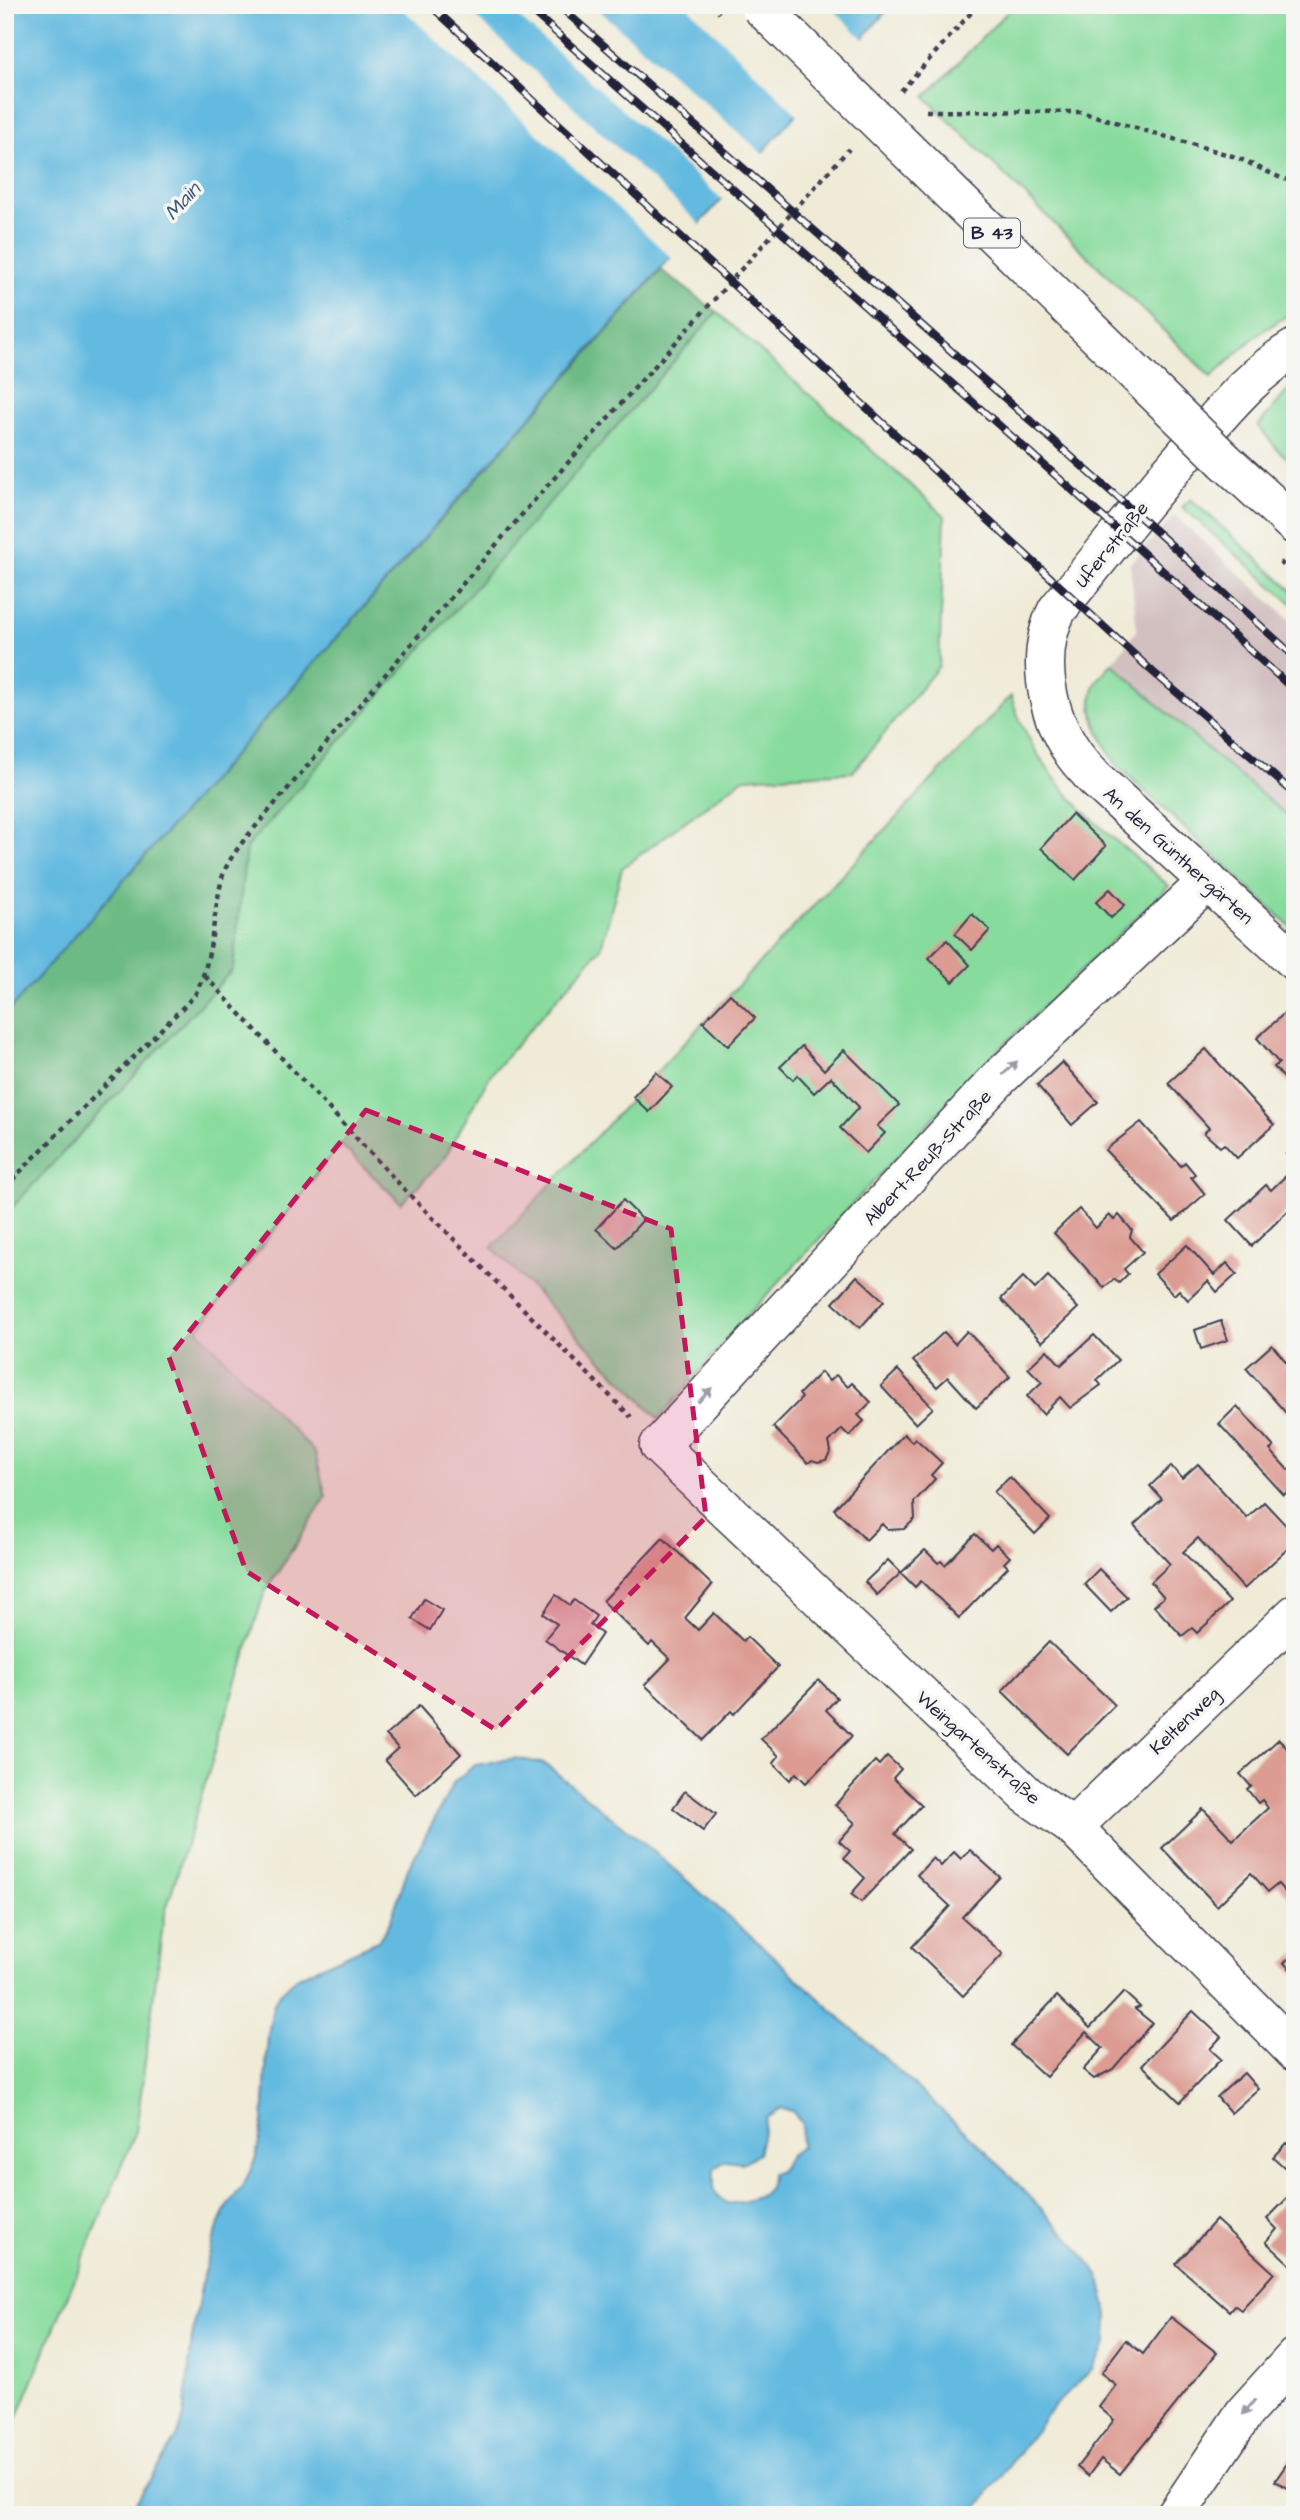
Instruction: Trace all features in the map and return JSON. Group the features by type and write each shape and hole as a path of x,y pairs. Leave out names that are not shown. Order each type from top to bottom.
{"street":[{"name":"B 43","path":"759,5 1225,461 1295,525"},
{"name":"Uferstraße","path":"1094,778 1073,753 1055,718 1046,686 1048,628 1057,610 1245,386 1277,359 1295,348"},
{"name":"An den Günthergärten","path":"1094,778 1295,961"},
{"name":"Albert-Reuß-Straße","path":"659,1446 999,1078 1208,881"},
{"name":"Weingartenstraße","path":"659,1446 1027,1795 1073,1827 1295,2052"},
{"name":"Keltenweg","path":"1073,1827 1295,1614"},
{"path":"1176,2515 1245,2412 1295,2357"}],"path":[{"path":"901,92 978,5"},
{"path":"1283,5 1295,30"},
{"path":"923,111 1081,112 1236,157 1283,179 1295,181"},
{"path":"5,1186 195,995 205,976 221,883 228,863 244,840 531,504 855,142"},
{"path":"205,976 404,1189 659,1446"}],"highlighted area":[{"path":"366,1110 671,1229 706,1517 496,1730 246,1571 169,1357"}],"shaded area":[{"path":"1175,516 1295,624 1295,826 1112,663 1137,630 1130,563"}],"green space":[{"path":"1014,5 1295,5 1295,311 1258,334 1211,377 925,97"},
{"path":"661,270 717,312 246,848 233,969 5,1215 5,1015"},
{"path":"717,312 945,516 939,666 853,772 744,778 622,868 601,948 491,1074 442,1162 401,1203 340,1144 198,1330 315,1453 326,1497 264,1594 164,1916 136,2131 5,2447 5,1215 233,969 245,848"},
{"path":"1295,382 1295,465 1258,426"},
{"path":"1191,499 1295,593 1295,606 1182,507"},
{"path":"1112,663 1220,760 1295,822 1295,931 1116,764 1096,723 1092,701 1098,680"},
{"path":"1011,696 1038,755 1075,802 1169,886 989,1059 745,1318 659,1419 492,1247"}],"water":[{"name":"Main","path":"5,5 892,5 5,1015"},
{"path":"516,1758 545,1764 646,1845 763,1947 985,2150 1076,2245 1100,2277 1108,2314 1107,2342 1093,2368 1053,2407 972,2515 128,2515 177,2437 184,2416 192,2338 203,2275 217,2230 256,2158 263,2122 268,2034 274,2003 278,1995 297,1977 378,1941 390,1922 408,1869 454,1782 475,1765","holes":["781,2109 792,2111 802,2124 801,2147 790,2155 780,2170 771,2173 770,2185 763,2193 738,2202 727,2203 722,2200 714,2189 714,2169 725,2161 742,2163 758,2154 766,2118"]}],"pier":[{"path":"398,5 463,5 703,227 674,260"},
{"path":"505,5 593,5 765,156 725,202"},
{"path":"686,5 829,5 865,41 800,117"}],"building":[{"path":"1072,814 1106,846 1075,880 1041,848"},
{"path":"1110,889 1125,905 1111,918 1096,902"},
{"path":"972,914 990,930 972,950 955,934"},
{"path":"947,940 970,965 953,982 929,958"},
{"path":"730,994 755,1018 728,1046 703,1022"},
{"path":"1288,1010 1295,1018 1295,1090 1274,1067 1279,1063 1257,1038"},
{"path":"802,1046 824,1070 844,1050 899,1105 877,1126 885,1133 866,1153 840,1128 859,1107 831,1077 814,1093 797,1075 793,1080 780,1067"},
{"path":"1206,1049 1274,1125 1237,1158 1224,1144 1220,1147 1204,1133 1209,1128 1168,1083"},
{"path":"1062,1062 1098,1102 1072,1125 1037,1085"},
{"path":"656,1072 672,1087 649,1112 633,1097"},
{"path":"1141,1122 1181,1166 1185,1162 1195,1174 1191,1177 1205,1194 1174,1221 1105,1150"},
{"path":"1295,1146 1295,1163 1286,1154"},
{"path":"1295,1167 1295,1204 1252,1246 1228,1220 1266,1185 1271,1190"},
{"path":"623,1200 643,1220 617,1248 596,1229"},
{"path":"1079,1209 1096,1228 1109,1215 1114,1220 1119,1215 1132,1230 1130,1237 1143,1252 1124,1269 1128,1274 1119,1283 1114,1279 1104,1288 1054,1233"},
{"path":"1187,1245 1214,1275 1227,1263 1237,1274 1217,1292 1208,1281 1188,1300 1179,1290 1174,1295 1155,1274"},
{"path":"857,1276 884,1301 860,1328 833,1303"},
{"path":"1048,1276 1078,1308 1042,1342 1001,1299 1023,1277 1035,1289"},
{"path":"1221,1321 1228,1340 1201,1349 1195,1330"},
{"path":"967,1331 1010,1377 976,1408 948,1377 937,1387 913,1361 944,1332 955,1344"},
{"path":"1094,1335 1118,1360 1097,1380 1101,1385 1070,1408 1060,1397 1043,1414 1027,1396 1042,1382 1028,1368 1047,1350 1061,1365"},
{"path":"1272,1345 1295,1372 1295,1415 1290,1409 1286,1413 1246,1368"},
{"path":"898,1370 933,1408 916,1424 881,1386"},
{"path":"821,1372 829,1381 836,1375 848,1387 852,1383 871,1402 858,1415 864,1421 849,1436 842,1429 829,1442 831,1451 826,1460 812,1460 808,1463 773,1427 802,1398 799,1394"},
{"path":"1237,1406 1274,1447 1270,1450 1288,1470 1295,1463 1295,1484 1284,1495 1219,1424"},
{"path":"904,1434 912,1442 915,1438 942,1463 931,1475 935,1479 914,1502 915,1519 904,1529 888,1530 882,1524 866,1540 834,1509"},
{"path":"1198,1464 1247,1518 1264,1502 1295,1535 1295,1542 1244,1589 1198,1538 1183,1552 1230,1602 1197,1633 1192,1628 1182,1636 1154,1606 1164,1597 1151,1582 1170,1564 1134,1525 1162,1499 1150,1486 1171,1466 1182,1478"},
{"path":"1010,1477 1050,1519 1035,1534 994,1492"},
{"path":"975,1534 991,1549 996,1544 1010,1557 1004,1563 1008,1567 959,1618 921,1581 915,1587 901,1573 925,1550 938,1563 941,1561 945,1565"},
{"path":"663,1538 712,1585 685,1618 698,1630 714,1613 743,1641 747,1637 778,1667 734,1714 731,1711 703,1740 645,1685 670,1659 652,1642 649,1646 603,1601"},
{"path":"888,1560 901,1573 877,1595 865,1582"},
{"path":"1099,1569 1127,1597 1111,1612 1084,1584"},
{"path":"556,1595 570,1605 574,1600 596,1616 590,1625 602,1634 581,1665 545,1639 557,1624 543,1614"},
{"path":"424,1599 442,1610 430,1630 412,1619"},
{"path":"1049,1642 1115,1705 1067,1754 1002,1691"},
{"path":"819,1680 837,1698 826,1710 852,1736 806,1783 796,1773 790,1780 773,1763 779,1756 761,1739"},
{"path":"419,1706 461,1754 416,1795 385,1760 398,1748 386,1735"},
{"path":"1279,1739 1295,1757 1295,1830 1291,1833 1295,1837 1295,1896 1291,1899 1278,1884 1268,1892 1251,1873 1217,1906 1162,1848 1203,1809 1233,1840 1268,1808 1262,1800 1258,1803 1247,1789 1251,1786 1240,1774"},
{"path":"887,1756 901,1769 893,1778 922,1805 895,1834 911,1849 861,1902 851,1894 865,1878 844,1858 850,1851 839,1841 855,1823 835,1805 875,1761 879,1765"},
{"path":"685,1791 716,1814 703,1831 673,1808"},
{"path":"970,1850 1000,1877 962,1917 1003,1954 963,1996 912,1947 950,1906 917,1875 933,1858 941,1866 954,1852 961,1859"},
{"path":"1295,1953 1295,1974 1284,1963"},
{"path":"1124,1992 1140,2007 1135,2009 1152,2023 1113,2069 1094,2079 1083,2070 1103,2048 1086,2032 1046,2077 1011,2045 1057,1996 1090,2028"},
{"path":"1193,2011 1221,2037 1210,2049 1221,2059 1180,2102 1142,2065"},
{"path":"1244,2073 1258,2089 1231,2113 1217,2097"},
{"path":"1286,2143 1295,2151 1295,2177 1273,2157"},
{"path":"1295,2190 1295,2269 1266,2242 1277,2229 1267,2219"},
{"path":"1216,2220 1274,2273 1241,2310 1234,2305 1229,2311 1176,2264"},
{"path":"1171,2317 1217,2353 1120,2474 1101,2459 1088,2476 1077,2467 1114,2420 1099,2407 1116,2385 1101,2373 1126,2340 1143,2354"},
{"path":"1295,2443 1295,2492 1275,2481 1288,2462"}],"railway":[{"path":"430,5 1153,672 1295,794"},
{"path":"525,5 1295,691"},
{"path":"558,5 1295,657"}]}
